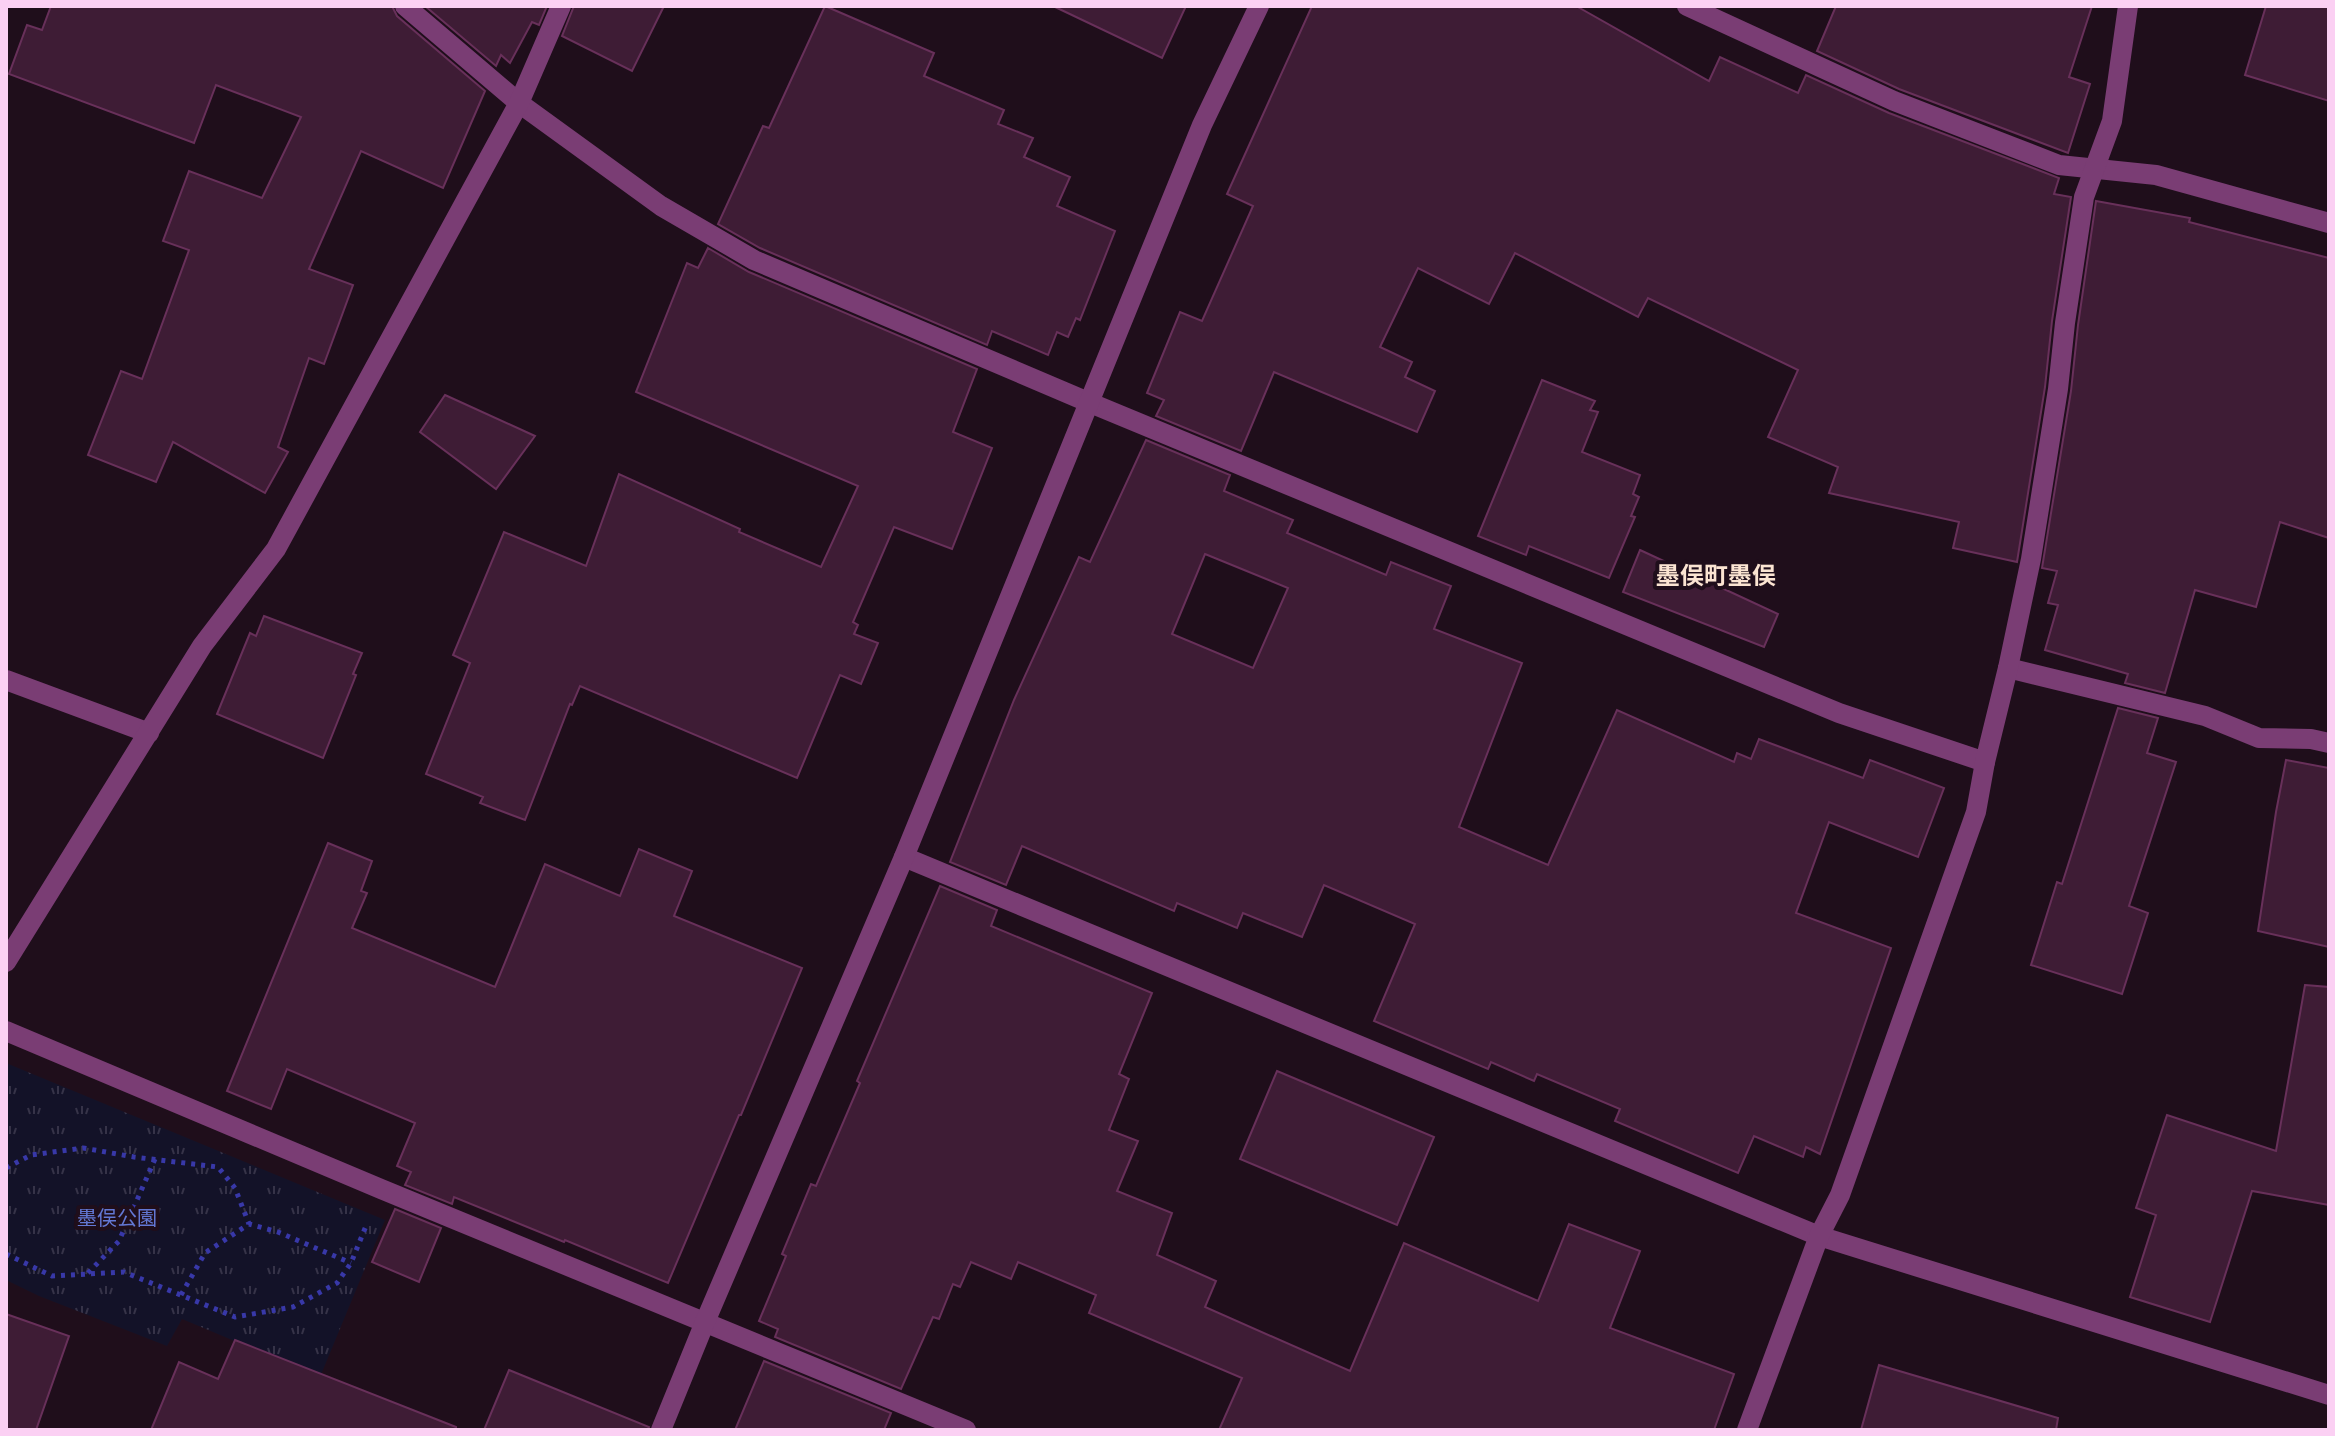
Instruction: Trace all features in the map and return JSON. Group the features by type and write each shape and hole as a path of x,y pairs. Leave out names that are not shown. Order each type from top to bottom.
{"street":[{"path":"405,6 519,103 661,206 754,260 1839,713 1985,762"},
{"path":"6,962 202,646 276,549 519,103 561,6"},
{"path":"661,1430 904,857 1202,125 1259,6"},
{"path":"1687,6 1894,101 2059,165 2156,175 2329,223"},
{"path":"1747,1430 1819,1236 1840,1195 1976,812 2031,559 2084,197 2112,121 2128,6"},
{"path":"2008,668 2205,716 2259,738 2311,739 2329,743"},
{"path":"6,680 149,733"},
{"path":"904,857 1819,1236 2329,1395"},
{"path":"6,1031 966,1430"}],"path":[{"path":"6,1168 31,1155 83,1148 218,1167 235,1188 249,1224"},
{"path":"88,1273 119,1241 155,1159"},
{"path":"6,1254 52,1276 124,1272 235,1317 293,1307 337,1283 351,1263 381,1189"},
{"path":"181,1295 205,1253 249,1224 278,1232 351,1263"}],"green space":[{"name":"墨俣公園","path":"6,1063 385,1220 320,1377 182,1319 167,1346 6,1280"}],"building":[{"path":"51,6 392,6 397,16 485,91 443,188 361,151 309,269 353,285 324,364 309,358 278,447 288,452 265,493 173,442 156,482 88,455 121,371 142,379 189,250 163,241 189,171 262,198 301,117 216,85 194,143 9,74 27,25 42,30"},
{"path":"425,6 547,6 539,25 532,22 510,63 501,55 496,66"},
{"path":"574,6 664,6 632,71 562,36"},
{"path":"825,6 934,53 924,76 1004,110 998,124 1033,138 1024,157 1070,177 1057,206 1115,231 1080,320 1076,318 1068,337 1057,332 1048,355 992,331 987,345 760,248 718,224 763,126 769,128"},
{"path":"1053,6 1186,6 1162,58"},
{"path":"1312,6 1576,6 1709,81 1720,57 1798,93 1806,75 1889,113 2059,178 2054,194 2071,197 2017,562 1953,548 1959,522 1829,493 1838,467 1768,437 1798,370 1648,298 1638,317 1515,253 1489,304 1418,268 1380,347 1412,362 1405,377 1435,391 1417,432 1274,372 1241,451 1156,416 1164,400 1147,393 1180,312 1202,321 1253,206 1227,194"},
{"path":"1836,6 2092,6 2069,77 2090,84 2068,153 1899,89 1817,51"},
{"path":"2266,6 2329,6 2329,101 2245,75"},
{"path":"2096,201 2190,218 2189,222 2329,258 2329,538 2280,522 2256,607 2195,590 2165,693 2125,683 2128,674 2045,650 2058,605 2048,603 2057,571 2042,568 2071,391"},
{"path":"708,248 749,272 977,369 953,432 992,448 952,549 894,527 853,622 858,625 854,634 878,643 861,684 840,675 797,778 580,686 570,704 525,820 480,803 483,797 426,774 470,663 453,655 504,532 586,566 619,474 740,529 739,532 821,567 858,486 636,392 687,263 698,268"},
{"path":"1542,380 1595,401 1590,410 1598,412 1582,452 1640,475 1633,494 1639,497 1631,516 1635,517 1609,578 1529,546 1526,555 1478,536"},
{"path":"445,395 535,436 496,489 420,432"},
{"path":"1146,440 1230,475 1224,491 1293,520 1287,533 1386,575 1391,562 1451,586 1434,629 1522,663 1459,827 1548,865 1617,710 1734,762 1737,753 1751,759 1759,739 1863,778 1870,760 1944,788 1918,857 1829,822 1796,913 1891,948 1820,1154 1806,1147 1803,1157 1754,1136 1738,1173 1615,1121 1620,1109 1537,1074 1534,1081 1491,1062 1488,1069 1374,1021 1415,924 1324,885 1302,937 1243,913 1237,928 1177,903 1174,911 1022,846 1006,885 950,862 1014,700 1079,557 1090,562","holes":["1205,554 1288,588 1253,668 1172,634"]},
{"path":"1640,550 1778,614 1764,647 1623,592"},
{"path":"264,616 362,653 323,758 217,714 250,633 256,636"},
{"path":"2118,708 2158,718 2147,753 2176,762 2129,906 2148,913 2122,994 2031,965 2057,882 2062,884"},
{"path":"2286,760 2329,768 2329,947 2258,931"},
{"path":"328,843 372,861 361,891 367,893 352,928 495,987 545,864 620,896 639,849 692,871 674,916 802,968 668,1283 454,1197 452,1204 405,1185 411,1172 397,1166 415,1123 287,1069 271,1109 227,1091"},
{"path":"940,886 997,910 991,926 1152,993 1119,1074 1129,1079 1109,1130 1138,1141 1117,1191 1172,1213 1157,1255 1216,1281 1205,1307 1350,1371 1404,1243 1538,1301 1569,1224 1640,1251 1610,1328 1734,1374 1714,1430 1219,1430 1242,1378 1089,1313 1096,1295 1018,1262 1011,1279 971,1262 960,1287 953,1284 939,1319 933,1317 901,1389 775,1337 778,1329 759,1321 786,1256 782,1254 811,1184 816,1186"},
{"path":"2305,985 2329,987 2329,1205 2252,1191 2210,1322 2130,1297 2156,1215 2136,1208 2167,1115 2276,1151"},
{"path":"1277,1071 1434,1137 1397,1225 1240,1159"},
{"path":"395,1209 441,1228 419,1282 372,1262"},
{"path":"6,1314 69,1336 36,1430 6,1430"},
{"path":"235,1340 456,1427 456,1430 151,1430 179,1362 218,1379"},
{"path":"764,1361 891,1413 884,1430 735,1430"},
{"path":"1879,1365 2058,1418 2056,1430 1861,1430"},
{"path":"509,1370 649,1427 648,1430 484,1430"}],"district":[{"name":"墨俣町墨俣","path":"1716,576"}]}
